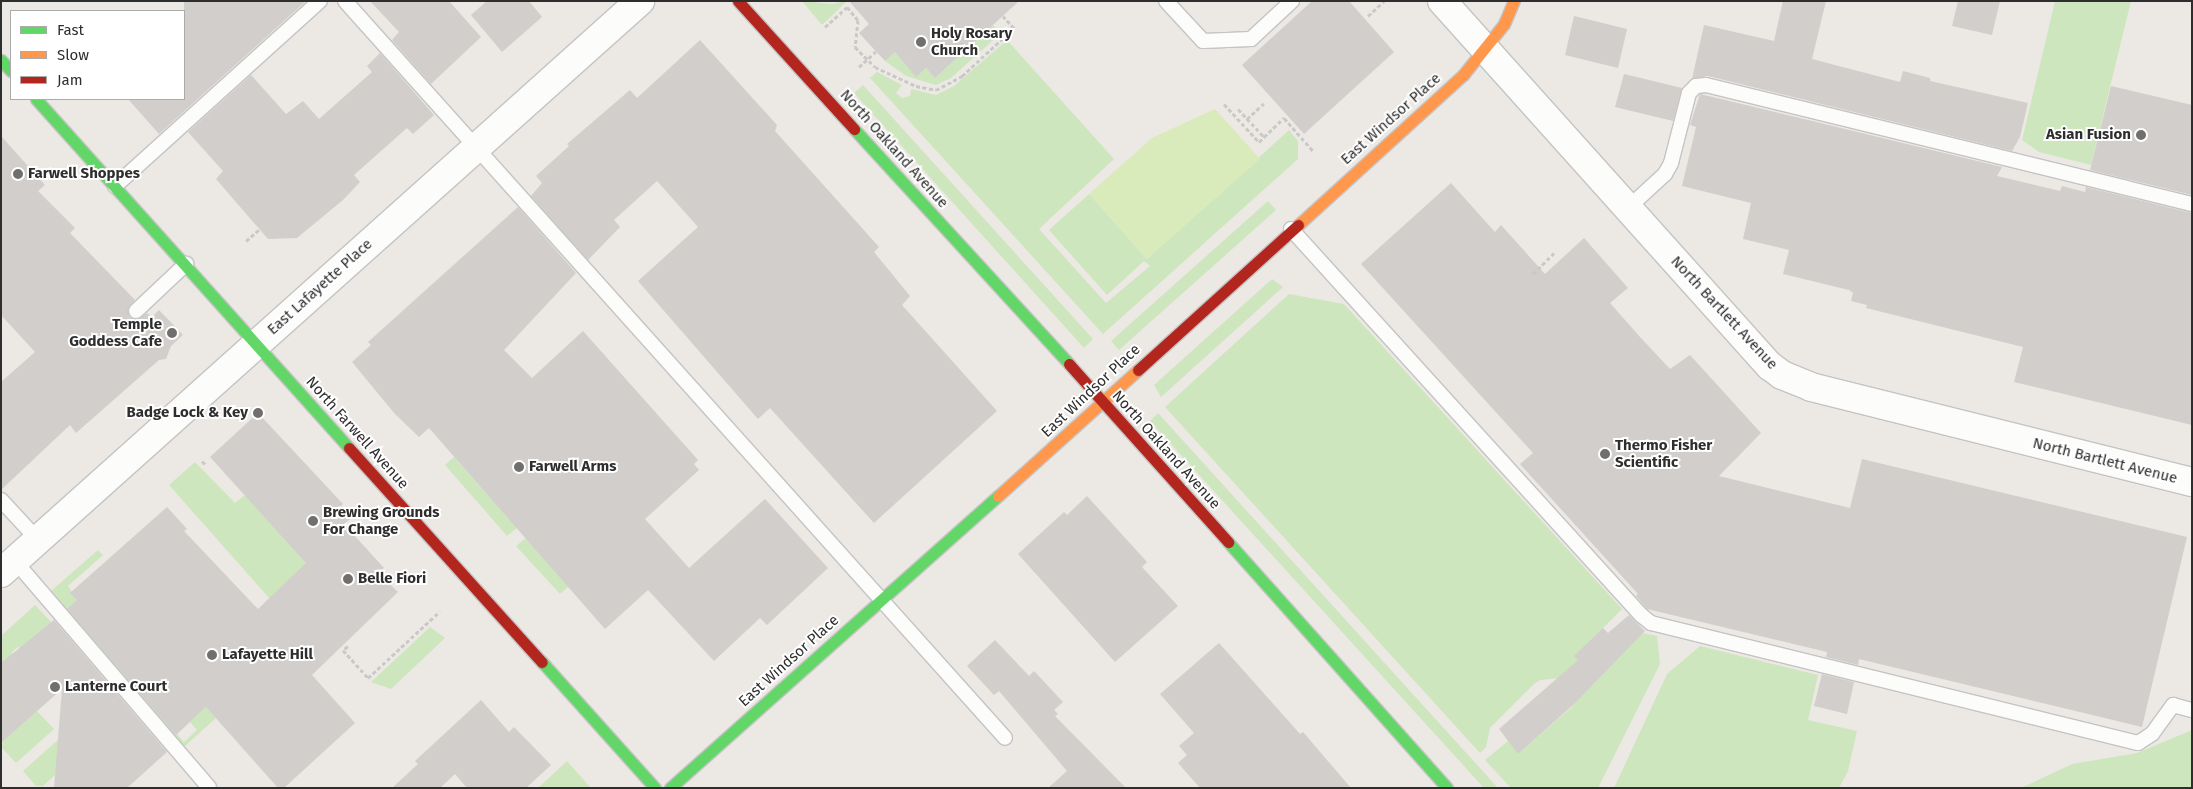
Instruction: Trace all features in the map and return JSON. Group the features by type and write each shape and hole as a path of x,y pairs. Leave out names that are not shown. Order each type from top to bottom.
{"street":[{"name":"East Lafayette Place","path":"8,567 640,1"},
{"name":"North Oakland Avenue","path":"738,1 1102,400 1447,788"},
{"name":"North Bartlett Avenue","path":"1442,1 1770,366 1793,382 2192,482"},
{"name":"East Windsor Place","path":"670,788 1102,400 1486,50 1504,24 1514,1"},
{"path":"1,60 10,70"},
{"name":"North Farwell Avenue","path":"37,100 655,788"}],"lane":[{"path":"116,186 320,1"},
{"path":"345,1 478,146 1005,738"},
{"path":"1166,1 1203,41 1252,39 1292,1"},
{"path":"1628,208 1665,174 1671,164 1689,93 1696,86 1706,85 2192,204"},
{"path":"1291,229 1651,623 2138,743 2152,734 2173,705 2192,710"},
{"path":"136,311 186,264"},
{"path":"1,500 38,540"},
{"path":"8,567 209,787"}],"path":[{"path":"1368,16 1384,1"},
{"path":"825,27 847,7 858,20 855,47 875,68 916,86 936,90 944,88 962,76 1014,28 1003,16"},
{"path":"859,67 876,51"},
{"path":"1247,119 1264,103"},
{"path":"1224,104 1259,142 1284,118 1314,152"},
{"path":"1238,109 1264,137"},
{"path":"246,241 260,229"},
{"path":"1533,274 1555,252"},
{"path":"202,461 206,465"},
{"path":"348,646 343,650 368,678 440,611"}],"green space":[{"path":"802,1 832,4 847,1 822,25"},
{"path":"2055,1 2131,1 2091,165 2039,152 2022,140"},
{"path":"993,25 1001,33 951,78 936,85 906,76 885,61 895,52 916,76 926,68 935,78"},
{"path":"1007,40 1114,159 1039,229 1106,303 1150,266 1144,261 1107,295 1049,230 1089,194 1147,259 1289,130 1298,141 1298,159 1103,334 870,78 877,72 902,85 896,93 902,98 910,96 911,89 936,95 954,86"},
{"path":"863,85 1093,339 1084,348 854,93"},
{"path":"1215,109 1260,159 1147,259 1089,194 1152,138"},
{"path":"1268,201 1276,210 1119,350 1111,341"},
{"path":"1272,279 1283,287 1161,397 1154,385"},
{"path":"1289,294 1344,304 1622,609 1575,656 1582,664 1561,678 1540,680 1490,728 1486,747 1480,753 1165,407"},
{"path":"1158,413 1498,788 1484,788 1150,421"},
{"path":"454,457 517,528 507,536 445,465"},
{"path":"195,462 235,503 245,495 307,563 270,599 169,485"},
{"path":"526,538 569,586 560,594 516,546"},
{"path":"98,550 103,555 68,586 86,611 77,619 184,742 197,730 190,722 206,707 216,718 184,747 51,591"},
{"path":"35,605 52,623 23,649 18,647 12,652 12,658 1,663 1,636"},
{"path":"430,627 445,638 391,689 371,682"},
{"path":"1642,633 1657,636 1660,664 1598,788 1511,788 1485,760 1508,741 1519,753 1573,706 1552,682 1565,684"},
{"path":"1700,646 1818,675 1808,720 1857,731 1848,771 1839,788 1614,788 1667,674"},
{"path":"37,711 54,729 16,763 2,748 3,741"},
{"path":"2192,730 2192,788 2021,788 2072,764 2137,753"},
{"path":"61,737 55,775 43,786 36,786 23,771"},
{"path":"567,761 591,788 538,788"}],"building":[{"path":"184,1 306,1 159,134 129,100 185,100"},
{"path":"370,1 449,1 481,37 431,84 392,40 399,32"},
{"path":"487,1 529,1 542,17 502,52 471,15"},
{"name":"Holy Rosary Church","path":"849,1 1019,1 935,78 926,68 916,77 895,52 885,61 859,33 869,24"},
{"path":"1312,1 1349,1 1394,52 1304,134 1242,65"},
{"path":"1783,1 1826,1 1812,59 1900,82 1903,71 1930,78 1930,81 2028,103 2020,137 2012,151 1708,76 1692,79 1704,25 1774,41"},
{"path":"1958,1 2000,1 1992,35 1952,26"},
{"path":"1574,16 1627,29 1618,68 1565,55"},
{"path":"700,40 777,125 775,131 879,247 874,252 910,296 902,305 997,411 874,523 770,408 758,419 638,281 698,227 657,181 614,220 620,227 588,260 531,196 542,183 536,176 569,146 567,144 630,90 637,98"},
{"path":"380,53 434,115 413,134 407,128 354,175 360,182 343,200 297,238 268,239 216,179 223,171 188,132 251,75 286,114 303,101 319,119 372,72 367,66"},
{"path":"1624,74 1682,88 1673,121 1615,107"},
{"path":"2111,86 2192,105 2192,195 2090,170"},
{"path":"1700,94 2002,167 1997,176 2060,191 2062,186 2085,192 2086,187 2192,213 2192,425 2014,382 2023,347 1866,308 1867,305 1851,301 1853,293 1849,290 1783,274 1789,250 1743,239 1751,203 1682,186 1696,127 1690,125"},
{"path":"1,136 45,185 38,191 75,228 70,233 135,300 128,308 129,317 138,319 147,313 152,317 159,310 183,335 171,346 166,359 159,360 76,433 70,425 1,490 1,382 35,352 1,315"},
{"name":"Thermo Fisher Scientific","path":"1451,183 1495,232 1501,225 1545,274 1584,238 1628,288 1610,303 1640,337 1670,369 1690,355 1761,433 1719,476 1850,508 1862,459 2187,537 2142,727 1859,659 1858,665 1826,657 1827,652 1647,609 1636,596 1638,594 1520,464 1533,453 1361,264"},
{"path":"518,207 576,273 504,350 532,378 583,331 698,460 694,464 699,470 645,519 689,568 765,499 828,568 767,625 760,618 714,661 648,590 605,629 429,428 419,437 395,414 352,362 371,345 368,342"},
{"path":"258,413 343,504 341,506 351,518 344,524 384,568 378,573 398,592 312,675 355,723 284,788 278,788 206,707 176,735 67,609 77,600 70,593 167,507 187,529 184,531 258,609 306,563 210,457"},
{"path":"1087,496 1147,562 1142,567 1178,606 1115,662 1018,554 1064,512 1067,515"},
{"path":"1629,615 1645,631 1573,705 1518,754 1499,729 1578,660 1574,656 1603,628 1608,633"},
{"name":"Lanterne Court","path":"54,620 167,752 127,788 54,788 62,689 1,743 1,663"},
{"path":"995,640 1029,676 1034,671 1063,702 1054,710 1058,714 1055,716 1126,788 1048,788 1067,771 999,691 994,695 967,666"},
{"path":"1219,643 1300,734 1303,732 1351,788 1200,788 1178,763 1187,755 1179,746 1194,733 1160,694"},
{"path":"1822,674 1854,682 1847,714 1814,706"},
{"path":"481,700 509,732 514,727 551,765 526,788 467,788 455,774 440,788 392,788 418,764 415,761"}],"traffic: fast":[{"path":"1,60 10,70"},
{"path":"37,100 349,448"},
{"path":"854,129 1069,364"},
{"path":"670,788 998,496"},
{"path":"1228,542 1447,788"},
{"path":"542,662 655,788"}],"traffic: slow":[{"path":"1298,225 1463,75 1504,24 1514,1"},
{"path":"998,496 1138,370"}],"traffic: jam":[{"path":"738,1 854,129"},
{"path":"1138,370 1298,225"},
{"path":"1069,364 1228,542"},
{"path":"349,448 542,662"}],"place":[{"name":"Holy Rosary Church","path":"921,42"},
{"name":"Asian Fusion","path":"2141,135"},
{"name":"Farwell Shoppes","path":"18,174"},
{"name":"Temple Goddess Cafe","path":"172,333"},
{"name":"Badge Lock & Key","path":"258,413"},
{"name":"Thermo Fisher Scientific","path":"1605,454"},
{"name":"Farwell Arms","path":"519,467"},
{"name":"Brewing Grounds For Change","path":"313,521"},
{"name":"Belle Fiori","path":"348,579"},
{"name":"Lafayette Hill","path":"212,655"},
{"name":"Lanterne Court","path":"55,687"}]}
